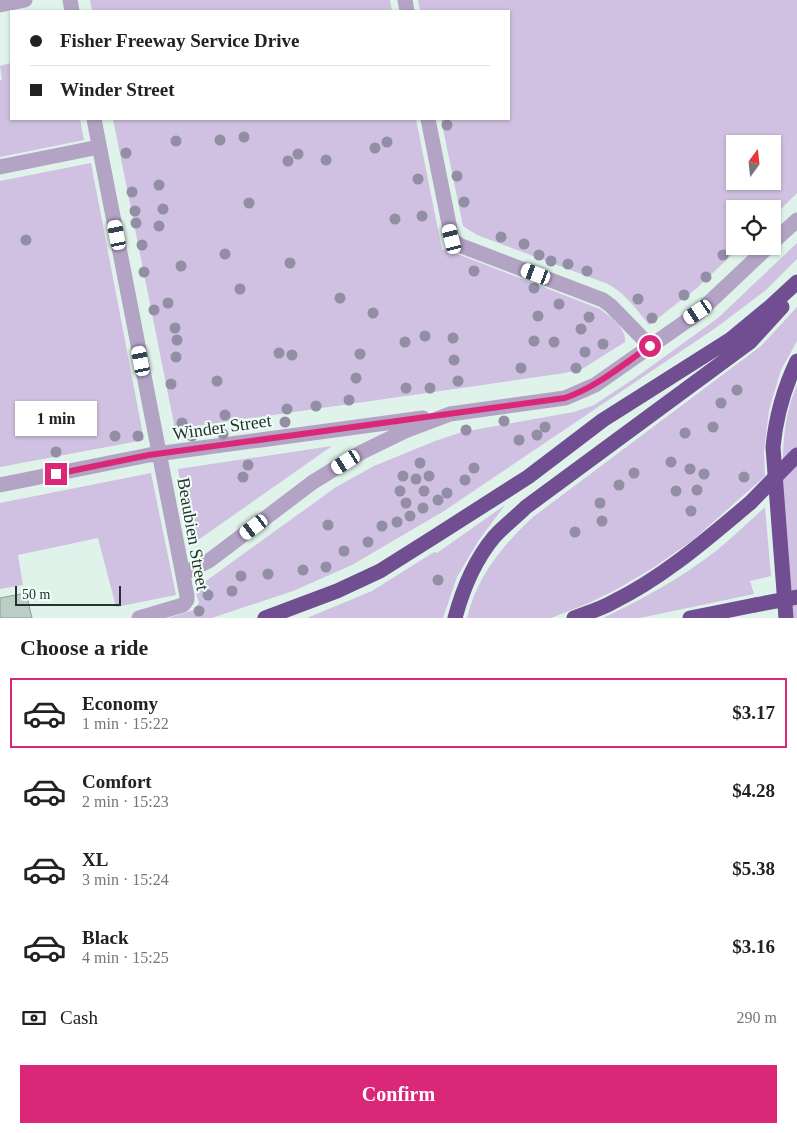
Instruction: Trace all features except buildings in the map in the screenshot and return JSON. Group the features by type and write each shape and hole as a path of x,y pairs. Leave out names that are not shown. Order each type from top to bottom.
{"highway":[{"path":"265,618 337,591 380,571 434,537 528,477 603,420 731,338 797,282"},
{"path":"455,618 464,586 480,556 495,536 526,508 750,342 781,308 797,282"},
{"path":"786,618 773,447 775,430 785,390 797,361"},
{"path":"574,618 613,602 660,574 750,503 797,455"},
{"path":"690,618 797,597"}],"street":[{"path":"0,5 25,0"},
{"name":"Beaubien Street","path":"94,120 187,596 186,603 180,607 139,618"},
{"path":"428,120 452,239 459,245 603,300 612,306 650,346"},
{"path":"0,167 100,148"},
{"path":"781,235 797,220"},
{"path":"183,574 210,560 313,482 362,452 405,431 450,414 565,398 581,393 698,312 759,255"},
{"name":"Winder Street","path":"0,485 159,454 450,414"}],"shaded area":[{"path":"90,0 390,0 392,10 92,10"},
{"path":"418,0 797,0 797,193 781,209 781,200 726,200 726,255 732,255 697,288 649,325 626,297 608,284 477,235 463,226 441,120 510,120 510,10 420,10"},
{"path":"10,63 10,120 80,120 84,140 0,157 0,80 2,80 0,66"},
{"path":"113,120 416,120 442,250 450,249 455,253 600,309 613,319 621,328 625,337 625,342 582,369 565,373 175,429"},
{"path":"91,163 144,440 0,467 0,181"},
{"path":"797,243 797,259 766,290 717,327 444,511 352,565 293,591 212,618 168,618 194,610 199,603 195,589 336,487 374,466 462,432 574,412 594,405 718,318"},
{"path":"797,307 797,341 781,370 769,410 764,452 765,476 693,540 653,568 589,603 551,618 467,618 471,603 484,575 511,539 533,517 761,346"},
{"path":"797,385 797,618 793,618 785,516 783,458 786,420"},
{"path":"332,446 191,545 178,469"},
{"path":"151,473 176,595 116,607 98,538 18,555 23,585 0,589 0,503"},
{"path":"505,505 479,540 457,577 443,618 307,618 372,591 434,552 437,553"},
{"path":"765,507 771,576 750,581 754,594 640,618 603,618 647,596 689,570 716,551"}],"route":[{"path":"56,474 149,455 565,398 581,393 595,385 650,346"}]}
